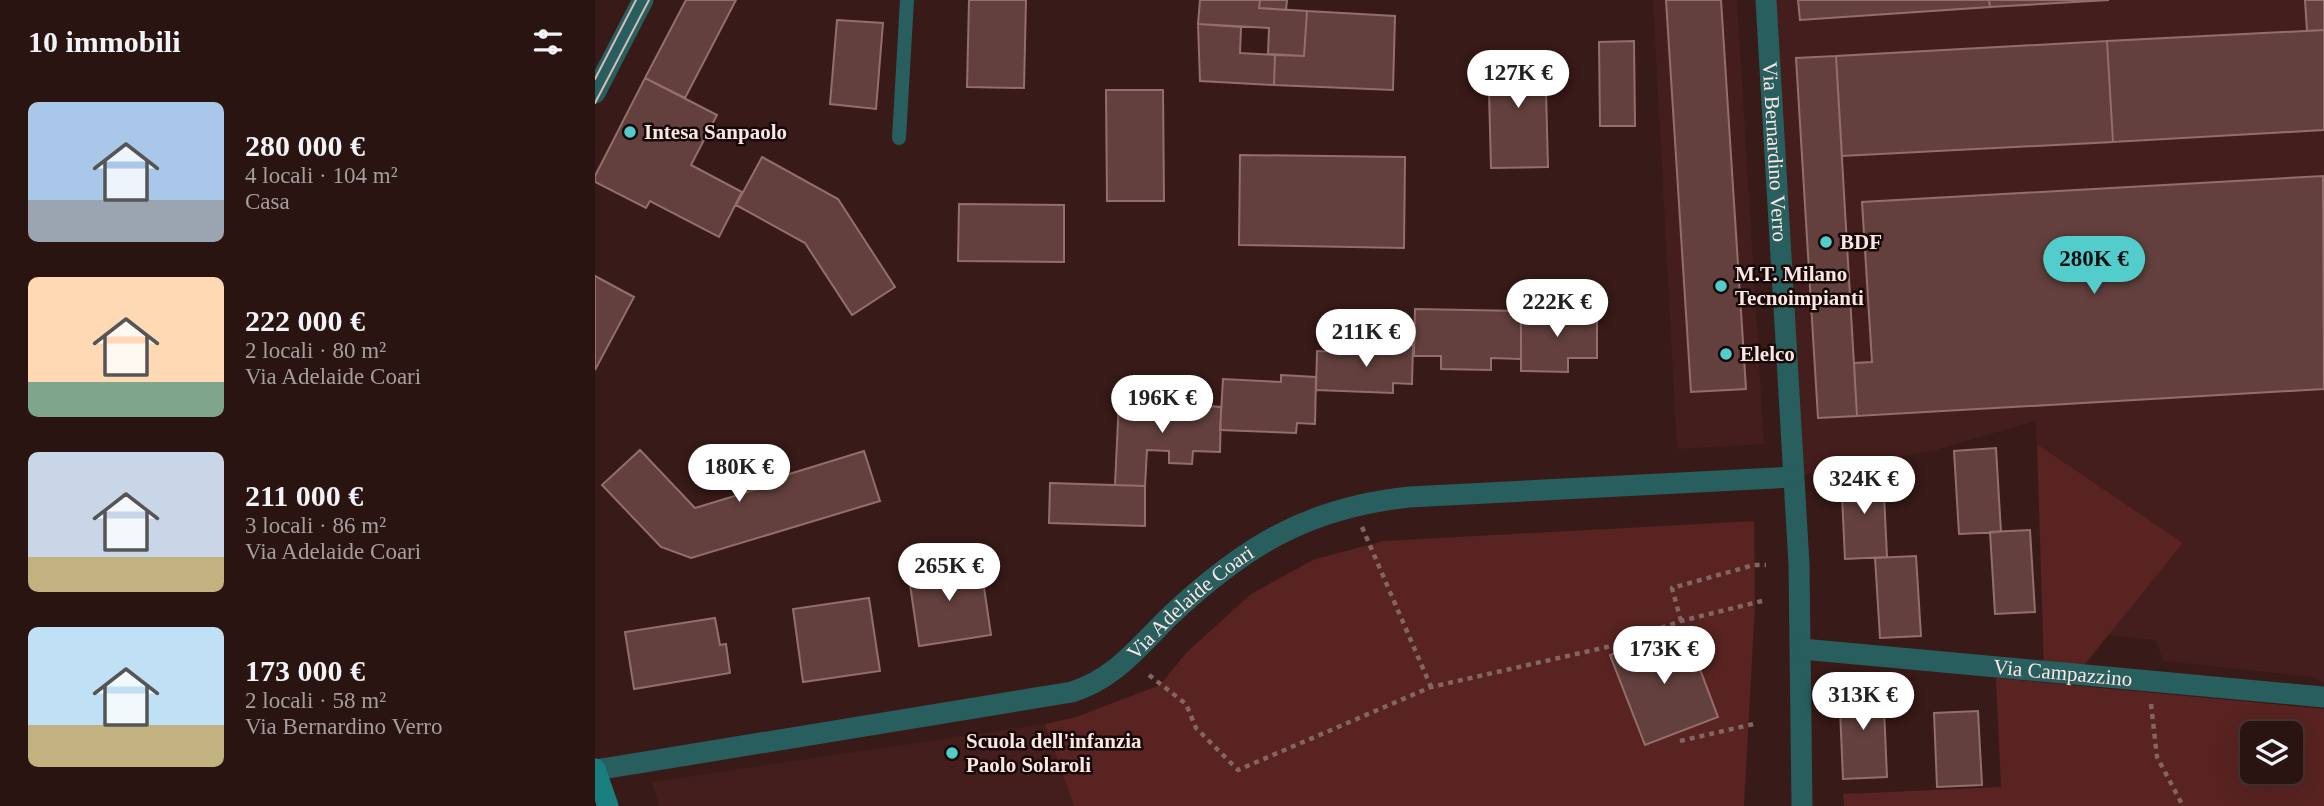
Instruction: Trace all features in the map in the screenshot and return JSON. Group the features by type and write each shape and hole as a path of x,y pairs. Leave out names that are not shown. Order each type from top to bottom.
{"main road":[{"path":"595,769 608,806"}],"street":[{"path":"595,93 643,0"},
{"name":"Via Bernardino Verro","path":"1766,0 1802,649 1802,806"},
{"name":"Via Adelaide Coari","path":"595,769 1058,695 1091,686 1130,660 1189,599 1265,541 1321,515 1353,505 1409,498 1793,477"},
{"name":"Via Campazzino","path":"1802,649 2324,697"}],"lane":[{"path":"899,138 907,0"}],"path":[{"path":"1353,505 1431,687"},
{"path":"1681,621 1672,588 1754,565 1766,565"},
{"path":"1149,675 1186,704 1196,728 1238,770 1431,687 1607,647 1681,621 1766,600"},
{"path":"2150,692 2157,757 2183,806"},
{"path":"1680,741 1758,723"}],"shaded area":[{"path":"1653,0 1737,0 1764,444 1677,449"},
{"path":"1766,0 2324,0 2324,684 2314,677 2163,661 2156,640 2107,635 2183,543 2037,444 2035,421 1939,449 1793,477"},
{"path":"2037,444 2183,543 2081,669 2044,671"},
{"path":"1754,521 1755,605 1744,806 1074,806 1045,724 1076,717 1160,685 1187,652 1251,594 1315,559 1384,541"},
{"path":"1996,678 2324,709 2324,806 1844,806 1843,794 2001,787"},
{"name":"Scuola dell'infanzia Paolo Solaroli","path":"1045,724 1074,806 659,806 652,782"}],"building":[{"path":"686,0 736,0 685,98 645,78"},
{"path":"969,0 1026,0 1024,88 967,87"},
{"path":"1200,0 1260,0 1259,8 1307,11 1304,56 1268,54 1269,28 1198,24"},
{"path":"1260,0 1287,0 1286,10 1259,8"},
{"path":"1666,0 1721,0 1746,389 1691,392"},
{"path":"1798,0 1989,0 1990,7 1800,20"},
{"path":"1989,0 2109,0 1990,7"},
{"path":"2305,0 2324,0 2324,30 2307,31"},
{"path":"1307,11 1395,16 1393,90 1274,85 1275,55 1304,56"},
{"path":"837,20 883,23 876,109 830,104"},
{"path":"1198,24 1241,27 1240,53 1275,55 1274,85 1200,81"},
{"path":"2324,30 2324,130 2113,142 2107,41"},
{"path":"1634,41 1635,126 1600,126 1599,42"},
{"path":"2107,41 2113,142 1842,156 1836,56"},
{"path":"1545,52 1548,167 1491,168 1488,53"},
{"path":"1836,56 1857,416 1818,418 1796,58"},
{"path":"645,78 717,115 691,165 742,192 719,237 650,201 646,208 595,182 595,176"},
{"path":"1106,90 1163,90 1164,201 1107,201"},
{"path":"1240,155 1405,157 1404,248 1239,245"},
{"path":"762,157 838,199 895,287 852,315 805,243 736,205"},
{"path":"2323,176 2324,389 1857,416 1854,363 1872,362 1862,202"},
{"path":"959,204 1064,205 1064,262 958,261"},
{"path":"595,276 634,297 595,370"},
{"path":"1415,309 1521,311 1521,359 1491,358 1491,370 1441,369 1441,356 1414,356"},
{"path":"1521,311 1597,312 1597,358 1568,358 1568,372 1521,371"},
{"path":"1368,342 1413,345 1412,384 1393,383 1393,393 1316,390 1317,351 1368,353"},
{"path":"1281,375 1316,377 1315,424 1297,423 1296,433 1220,430 1223,379 1281,382"},
{"path":"1119,399 1221,407 1220,452 1193,451 1192,464 1169,463 1169,451 1147,450 1145,486 1115,485"},
{"path":"1996,448 2001,532 1959,534 1954,451"},
{"path":"640,450 695,508 774,484 773,479 864,451 880,501 691,558 661,547 602,485"},
{"path":"1883,473 1887,557 1845,559 1841,475"},
{"path":"1050,483 1145,486 1145,526 1049,523"},
{"path":"2030,530 2035,612 1995,614 1990,532"},
{"path":"1916,556 1921,636 1880,638 1875,558"},
{"path":"980,560 991,635 919,646 908,571"},
{"path":"869,598 880,671 803,682 793,609"},
{"path":"715,618 720,645 726,644 730,673 634,689 625,632"},
{"path":"1684,627 1718,717 1645,745 1610,655"},
{"path":"1883,685 1887,777 1843,779 1839,686"},
{"path":"1978,711 1982,785 1937,787 1934,713"}],"tram line":[{"path":"595,79 636,0"},
{"path":"595,103 649,0"}],"place":[{"name":"Intesa Sanpaolo","path":"630,132"},
{"name":"BDF","path":"1826,242"},
{"name":"M.T. Milano Tecnoimpianti","path":"1721,286"},
{"name":"Elelco","path":"1726,354"},
{"name":"Scuola dell'infanzia Paolo Solaroli","path":"952,753"}]}
